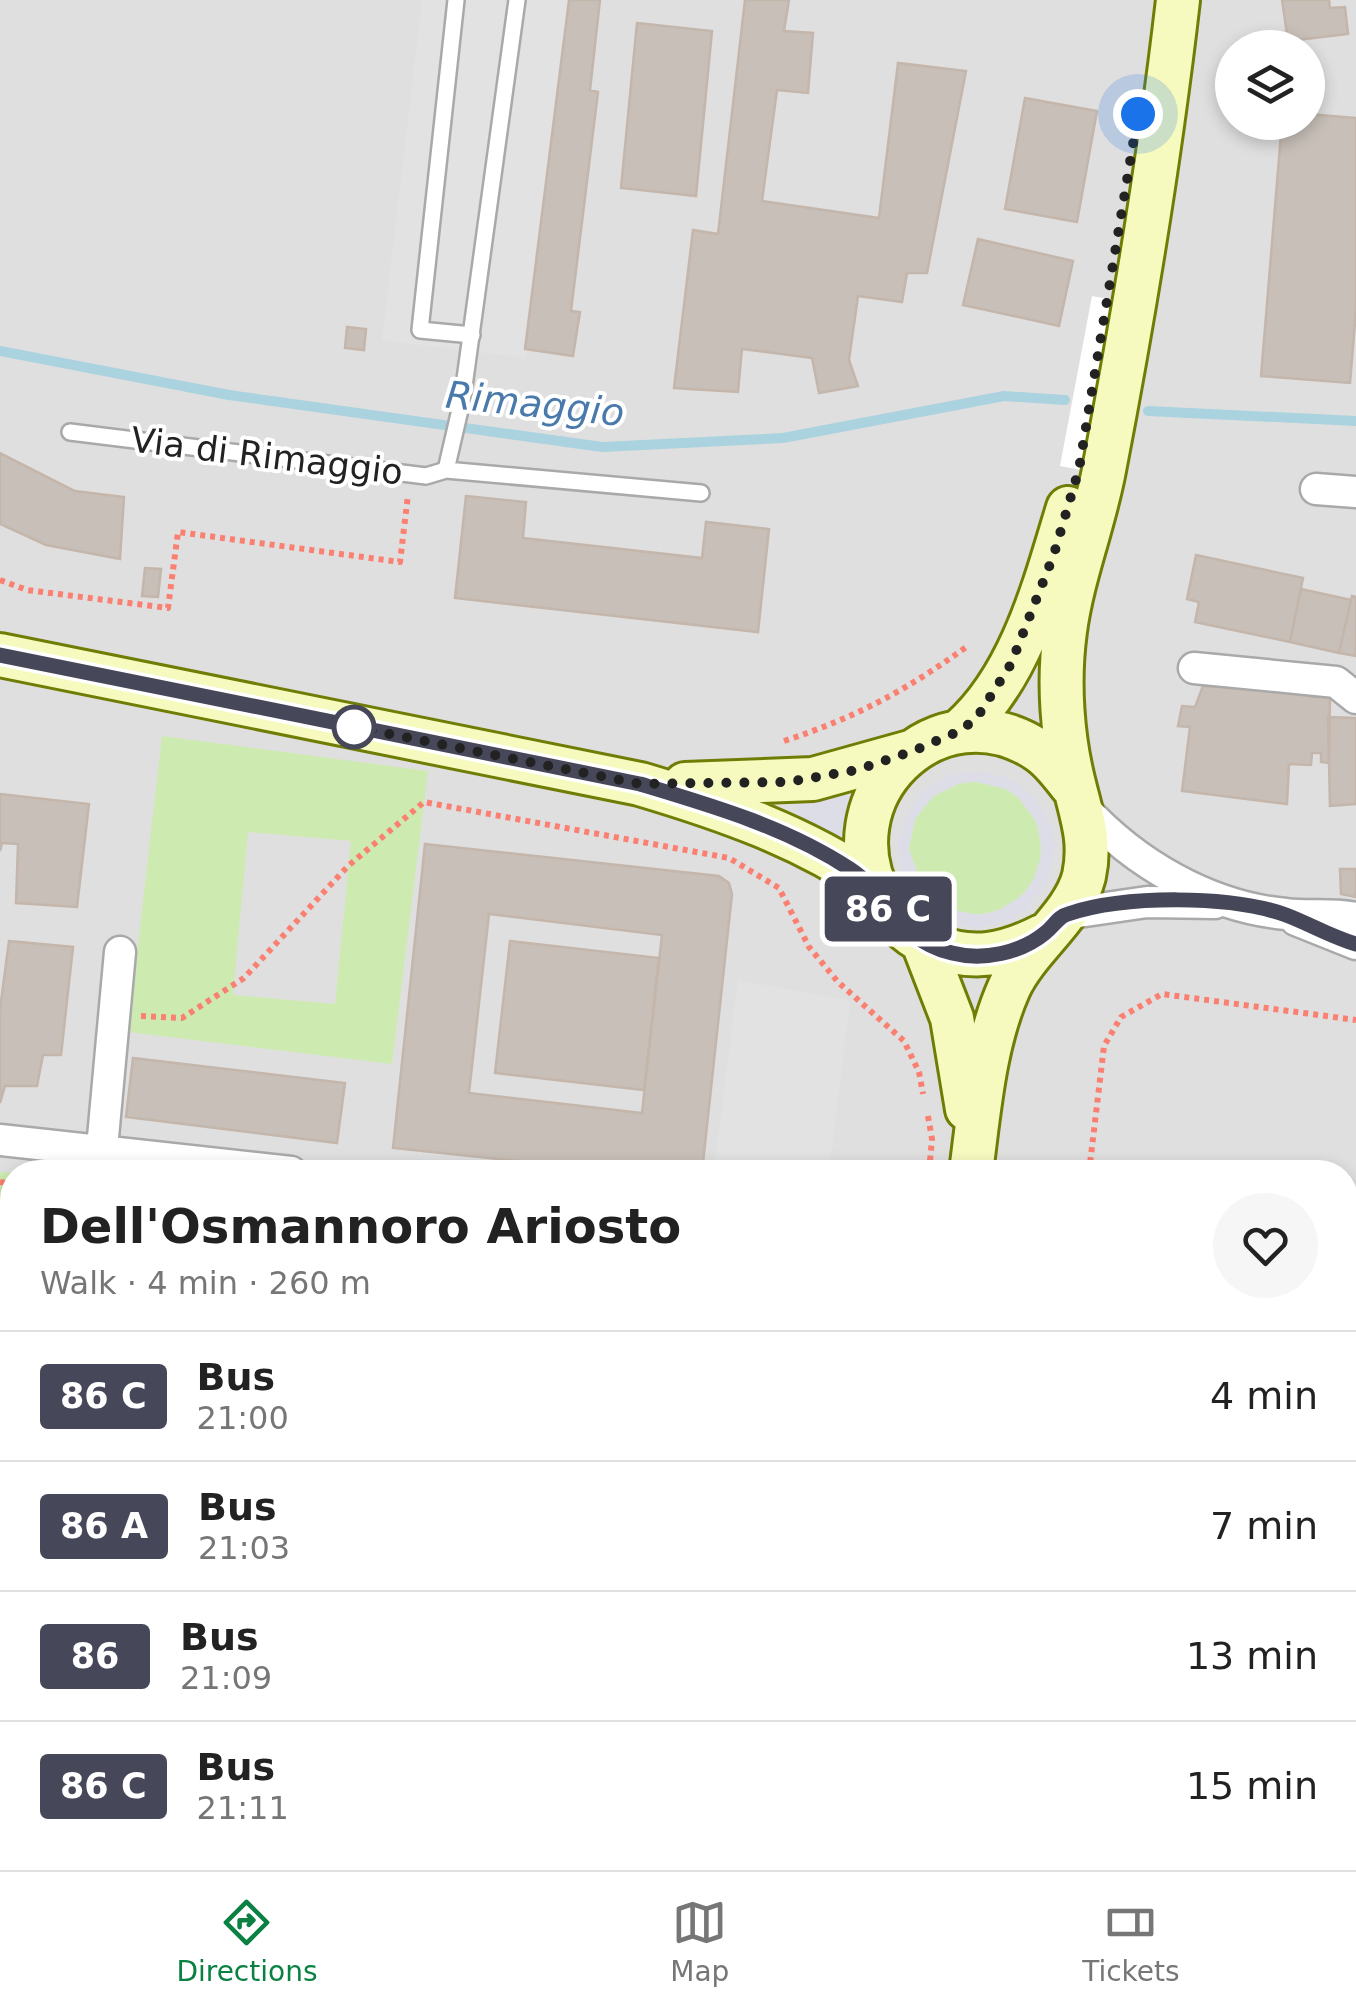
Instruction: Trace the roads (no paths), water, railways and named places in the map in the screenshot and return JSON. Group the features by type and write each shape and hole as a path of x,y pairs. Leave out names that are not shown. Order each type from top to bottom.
{"street":[{"path":"1121,302 1154,0"},
{"path":"973,1160 994,1029 1010,986 1083,881 1089,844 1060,683 1065,628 1178,0"},
{"path":"640,784 801,780 857,770 962,730 978,716 1011,664 1091,472"},
{"path":"1316,489 1356,492"},
{"path":"0,655 640,784 738,813 846,866 875,886"},
{"path":"1194,668 1336,682 1356,698"},
{"path":"962,730 1013,737 1042,752 1114,842 1157,870 1234,903 1284,914 1356,918"},
{"path":"913,751 889,773 872,802 865,833 866,866 897,923 924,943 953,954 984,956 1015,950 1054,925 1147,902 1234,903"},
{"path":"1284,914 1356,944"},
{"path":"924,943 952,1018 963,1068 970,1160"},
{"path":"101,1160 120,952"},
{"path":"0,1140 92,1160"}],"lane":[{"path":"456,0 420,330 472,335"},
{"name":"Via di Rimaggio","path":"70,432 426,476 446,470 455,448 517,0"},
{"path":"446,470 701,493"}],"waterway":[{"name":"Rimaggio","path":"0,351 229,395 602,447 783,438 1004,396 1065,400"},
{"name":"Rimaggio","path":"1148,411 1356,421"}]}
